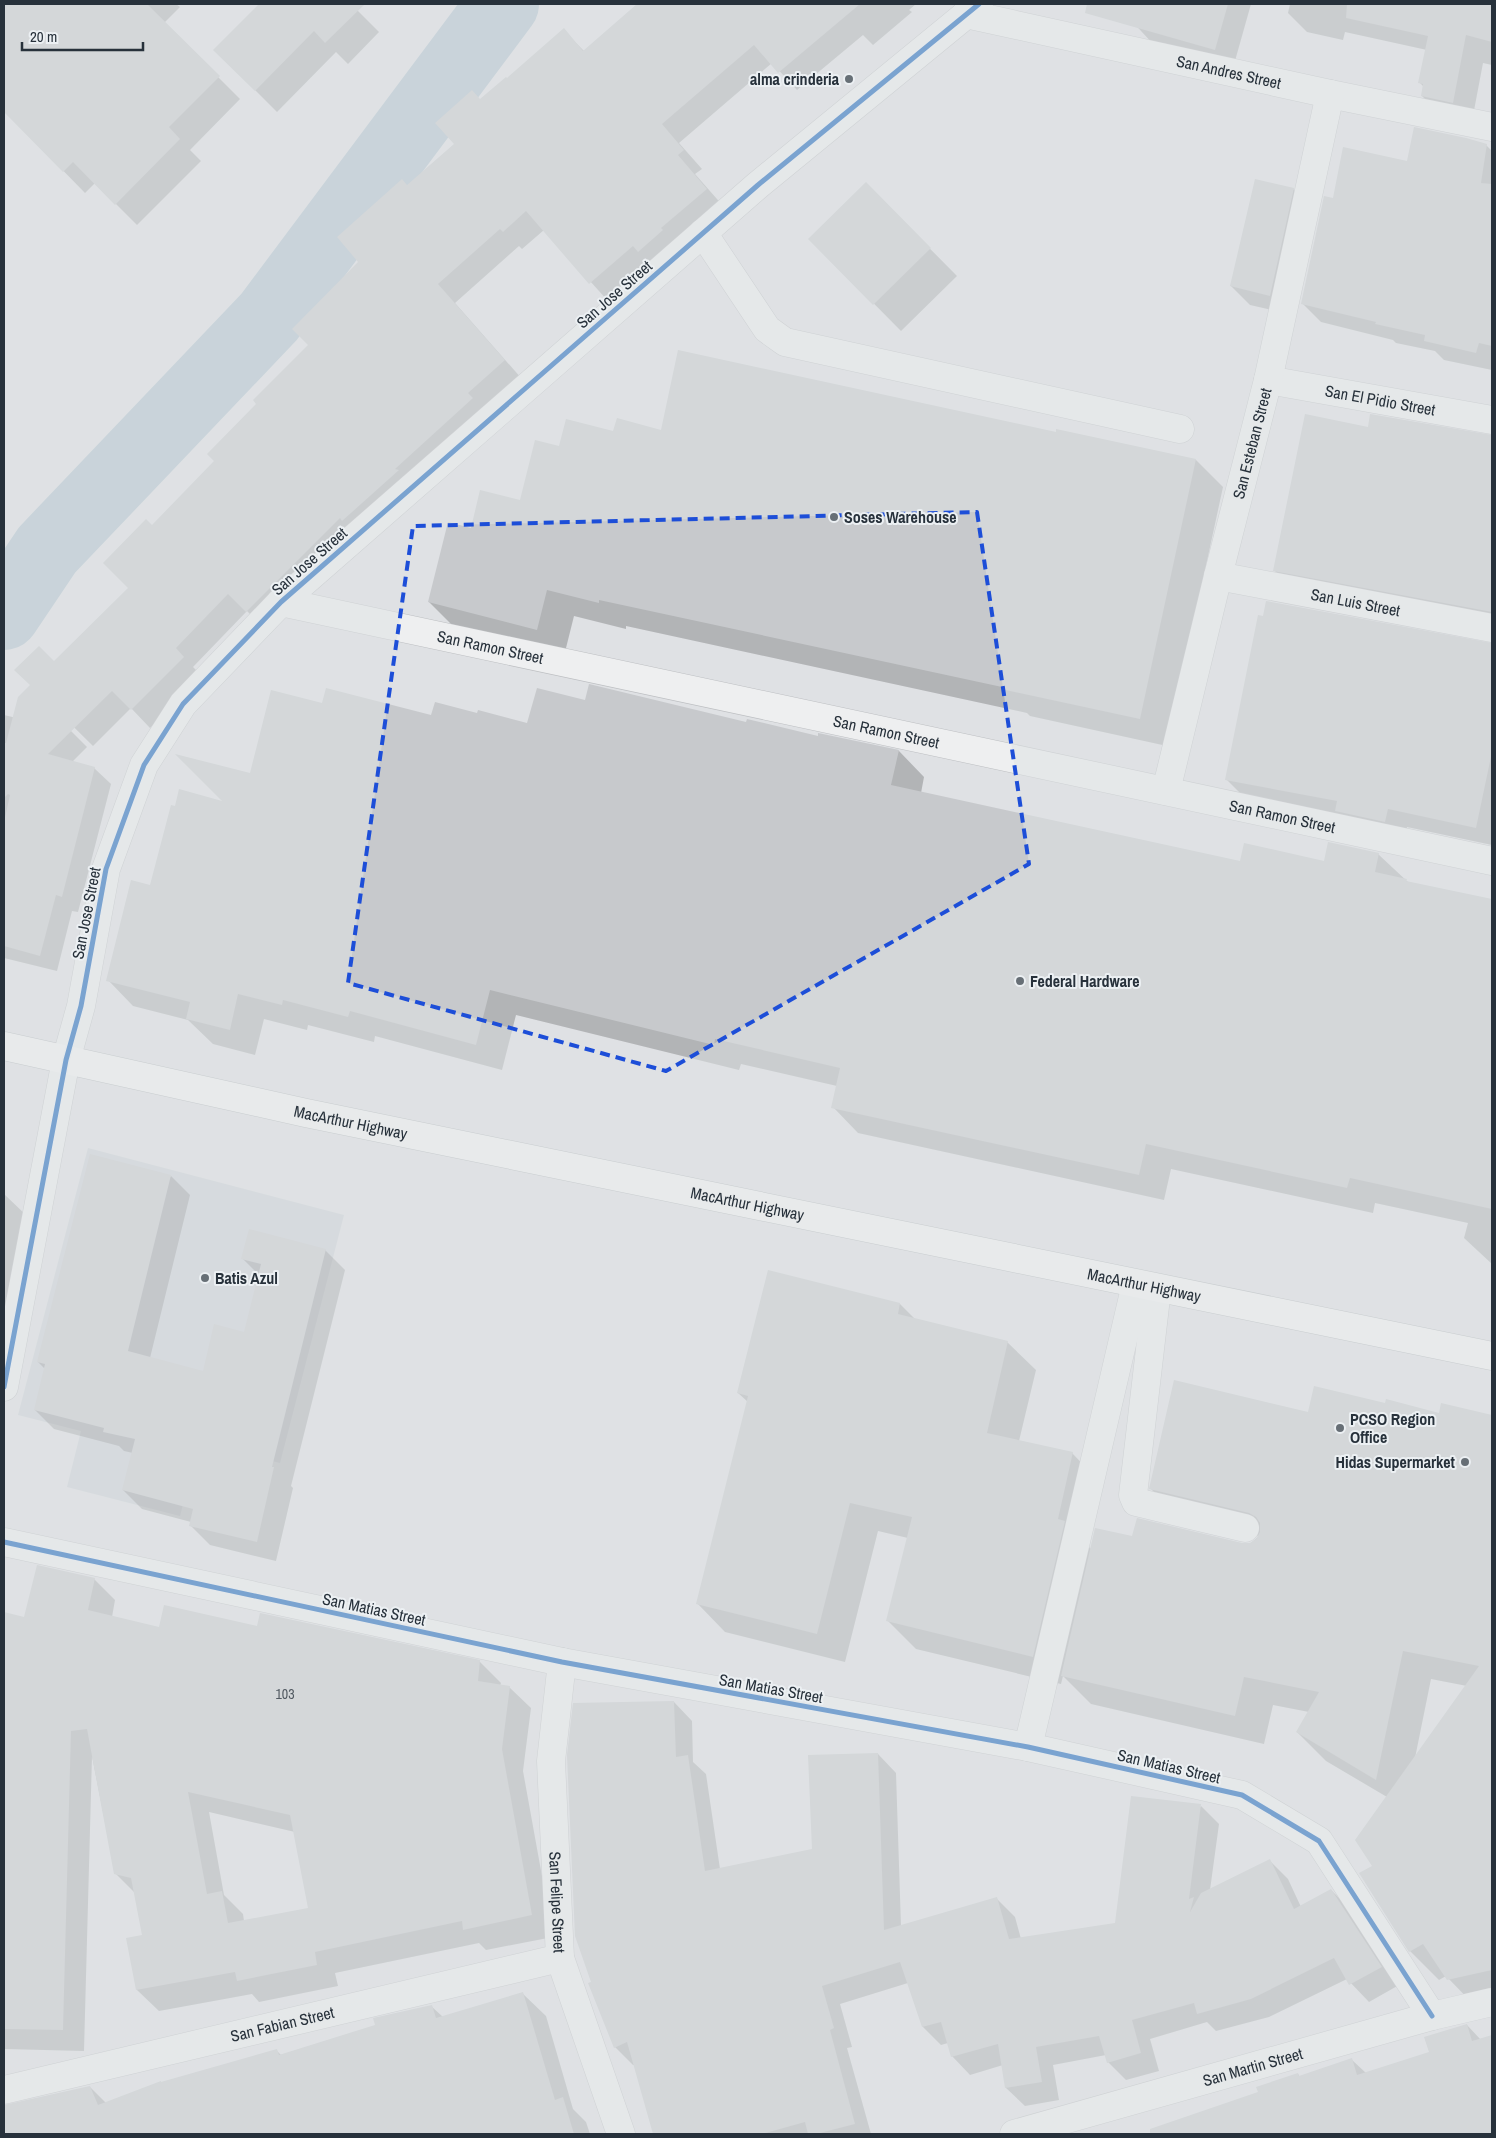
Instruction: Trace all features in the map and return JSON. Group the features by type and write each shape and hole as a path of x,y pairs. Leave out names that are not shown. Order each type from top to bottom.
{"highway":[{"name":"MacArthur Highway","path":"4,1046 306,1113 1492,1356"}],"street":[{"name":"San Andres Street","path":"973,9 1330,94 1492,127"},
{"name":"San Jose Street","path":"4,1387 66,1060 81,1006 106,869 144,765 183,704 281,602 703,233 973,9"},
{"name":"San Esteban Street","path":"1166,791 1268,380 1330,94"},
{"path":"703,233 767,329 785,342 1180,429"},
{"name":"San El Pidio Street","path":"1268,380 1492,420"},
{"name":"San Luis Street","path":"1218,576 1492,628"},
{"name":"San Ramon Street","path":"281,602 1492,861"},
{"path":"1146,1286 1133,1495 1136,1502 1141,1505 1245,1528"},
{"path":"1028,1747 1146,1286"},
{"name":"San Matias Street","path":"4,1542 562,1662 1028,1747 1242,1795 1319,1841 1432,2016"},
{"name":"San Felipe Street","path":"562,1662 551,1761 560,1958 621,2134"},
{"name":"San Fabian Street","path":"4,2090 560,1958"},
{"name":"San Martin Street","path":"1014,2134 1432,2016 1492,2002"}],"highlighted area":[{"path":"977,512 1029,864 666,1071 348,983 413,526"}],"shaded area":[{"path":"88,1148 344,1215 280,1463 199,1442 180,1516 67,1487 81,1431 18,1415"}],"building":[{"path":"4,4 147,4 220,76 169,127 180,139 115,205 73,162 63,172 4,112"},
{"path":"259,4 365,4 325,43 314,31 255,91 213,50"},
{"path":"637,4 860,4 778,73 754,45 662,124 684,150 678,155 707,189 661,228 663,230 638,252 633,246 589,284 526,211 503,232 500,229 438,284 505,360 468,393 473,398 395,469 399,470 342,521 340,518 246,612 228,594 176,648 184,657 131,710 112,691 48,754 95,767 62,897 56,895 40,956 4,946 4,822 10,795 8,794 4,798 4,743 6,743 18,697 30,685 14,670 39,646 54,661 128,588 103,563 146,519 152,525 214,461 207,454 256,404 253,400 308,345 292,329 358,262 337,237 402,179 407,185 454,144 435,123 472,90 480,99 564,28 583,51"},
{"path":"1087,4 1228,4 1215,50 1085,13"},
{"path":"1347,4 1492,4 1492,42 1466,35 1453,103 1421,96 1423,84 1418,83 1428,36 1346,18"},
{"path":"1414,127 1487,144 1481,183 1492,184 1492,346 1479,343 1476,353 1424,341 1425,335 1301,304 1324,196 1333,198 1343,147 1407,161"},
{"path":"1255,179 1294,188 1270,296 1230,286"},
{"path":"866,182 931,248 873,305 808,239"},
{"path":"678,350 1056,432 1056,429 1196,459 1140,719 1001,689 1002,687 599,600 599,603 547,590 537,630 428,602 448,522 471,528 480,490 520,500 535,440 559,446 566,419 613,431 617,418 661,430"},
{"path":"1305,414 1368,427 1370,414 1492,435 1492,612 1273,571"},
{"path":"1266,601 1492,643 1492,752 1476,828 1388,809 1385,822 1335,811 1337,801 1225,780 1258,615 1263,616"},
{"path":"589,684 746,722 747,719 818,736 818,733 899,750 891,785 1240,861 1244,843 1324,861 1328,842 1379,853 1375,872 1407,879 1406,881 1492,899 1492,1209 1350,1178 1347,1188 1146,1144 1139,1175 831,1108 840,1068 715,1039 714,1045 490,990 476,1045 350,1011 348,1017 283,1000 282,1005 238,994 230,1030 186,1019 190,1002 106,981 131,880 150,885 171,805 175,806 179,789 222,801 175,754 250,773 271,690 322,703 326,688 431,715 435,702 477,713 478,710 527,723 537,688 585,700"},
{"path":"90,1154 171,1175 128,1351 203,1371 214,1324 244,1332 261,1264 241,1259 249,1229 326,1249 272,1467 274,1467 257,1542 189,1526 193,1509 122,1490 135,1439 103,1432 104,1428 34,1410 45,1364 37,1362"},
{"path":"768,1270 900,1303 898,1314 1008,1341 987,1433 1073,1452 1058,1519 1065,1521 1033,1657 886,1621 912,1517 850,1503 817,1634 696,1604 748,1396 737,1393"},
{"path":"1174,1380 1308,1412 1314,1386 1385,1403 1386,1399 1439,1413 1441,1403 1492,1415 1492,1970 1447,1980 1423,1944 1409,1952 1359,1873 1372,1866 1355,1840 1479,1666 1403,1651 1376,1780 1296,1732 1319,1692 1244,1677 1235,1716 1061,1676 1095,1528 1132,1536 1137,1518 1242,1543 1250,1543 1256,1539 1260,1532 1260,1523 1256,1517 1249,1513 1149,1489"},
{"path":"37,1565 95,1578 88,1610 159,1627 164,1605 257,1626 260,1613 480,1660 478,1681 510,1686 502,1749 532,1915 463,1930 462,1921 315,1952 317,1965 237,1981 235,1972 136,1990 126,1938 142,1935 131,1878 114,1874 87,1729 71,1731 63,2030 4,2029 4,1612 24,1617","holes":["188,1792 290,1815 308,1908 228,1923 222,1891 207,1894"]},
{"path":"674,1701 676,1757 688,1755 705,1871 812,1849 808,1755 878,1753 884,1930 997,1897 1009,1939 1115,1923 1131,1796 1201,1804 1189,1899 1194,1897 1190,1912 1201,1893 1270,1859 1294,1909 1331,1889 1382,1967 1349,1985 1334,1958 1251,1999 1197,2014 1194,2003 1132,2020 1141,2053 1107,2063 1099,2036 1036,2047 1042,2082 1005,2088 998,2044 951,2057 941,2022 922,2027 900,1962 822,1986 834,2028 830,2030 855,2124 816,2134 808,2134 805,2122 762,2134 653,2134 627,2042 614,2048 588,1983 591,1982 575,1936 567,1755 573,1703"},
{"path":"523,1992 555,2100 563,2097 574,2134 4,2134 4,2105 90,2086 98,2105 161,2081 277,2049 279,2055 375,2025 373,2018 432,2005 436,2018"},
{"path":"1467,2024 1472,2041 1492,2035 1492,2134 1150,2134 1150,2129 1258,2092 1256,2087 1298,2073 1299,2076 1352,2058 1357,2075 1429,2052 1424,2037"}],"waterway":[{"path":"4,614 47,550 269,317 503,4"}],"cycle path":[{"path":"4,1387 66,1060 81,1006 106,869 144,765 183,704 281,602 758,185 979,4"},
{"path":"4,1542 562,1662 1028,1747 1242,1795 1319,1841 1432,2016"}],"place":[{"name":"alma crinderia","path":"849,79"},
{"name":"Soses Warehouse","path":"834,517"},
{"name":"Federal Hardware","path":"1020,981"},
{"name":"Batis Azul","path":"205,1278"},
{"name":"PCSO Region Office","path":"1340,1428"},
{"name":"Hidas Supermarket","path":"1465,1462"}]}
